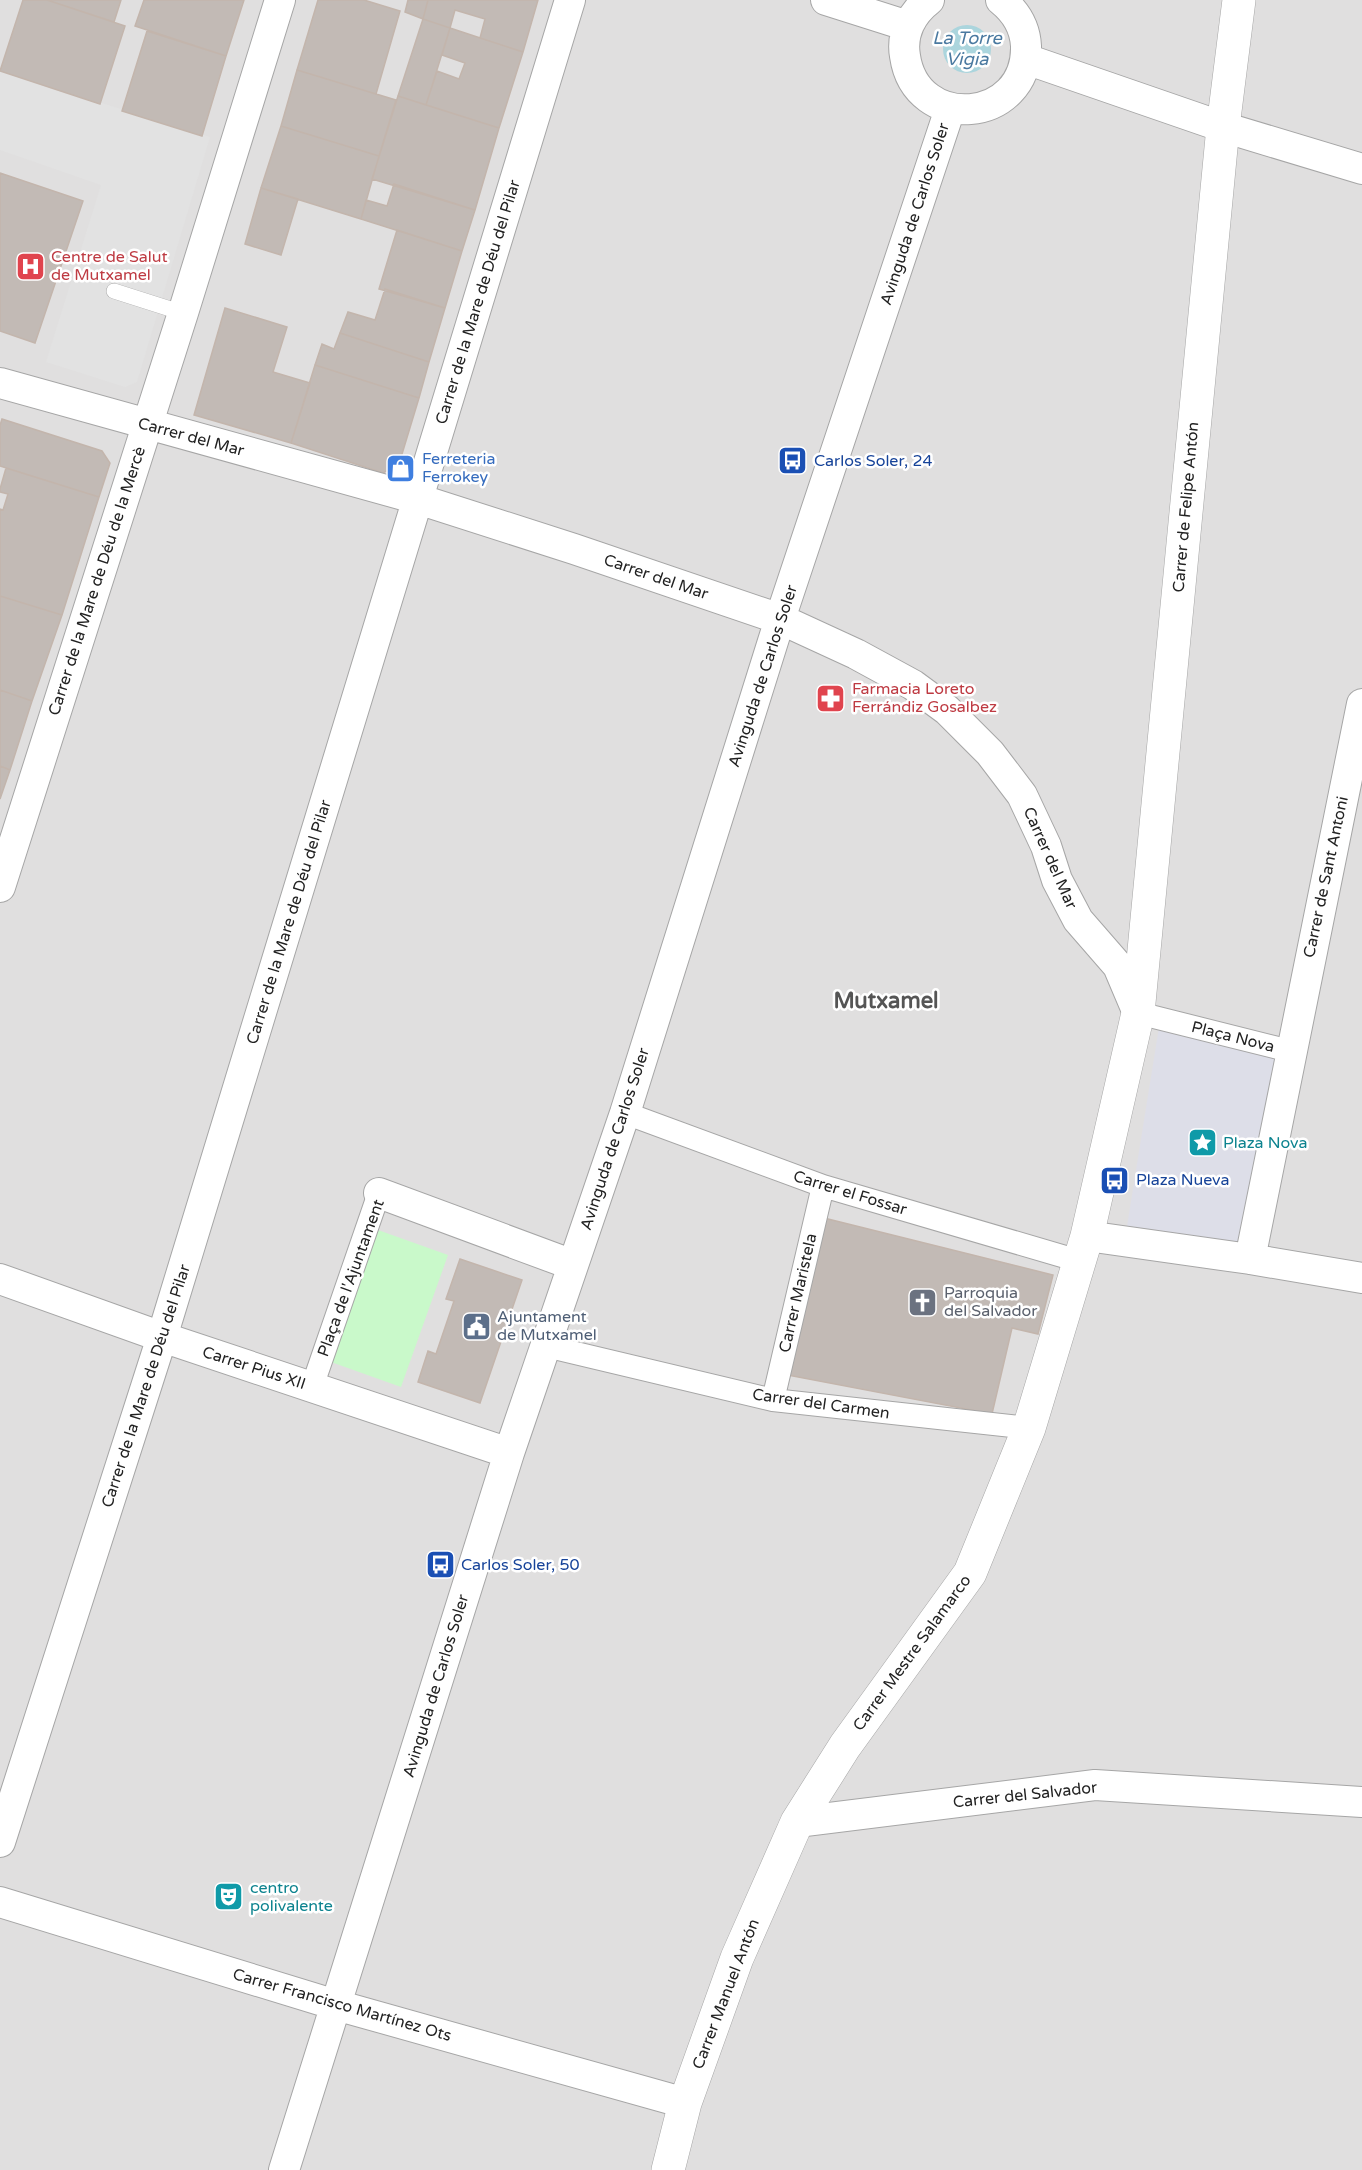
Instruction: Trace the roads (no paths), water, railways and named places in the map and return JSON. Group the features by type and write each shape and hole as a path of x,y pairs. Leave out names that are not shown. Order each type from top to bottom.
{"street":[{"name":"Carrer de la Mare de Déu de la Mercè","path":"0,887 280,0"},
{"name":"Carrer de la Mare de Déu del Pilar","path":"0,1842 162,1337 570,0"},
{"path":"826,0 908,26"},
{"path":"929,0 918,8 908,26 903,47 906,67 916,86 931,100 950,109 970,111 990,106 1007,94 1020,78 1026,59 1026,33 1014,10 1001,0"},
{"name":"Carrer de Felipe Antón","path":"1138,1013 1223,127 1239,0"},
{"path":"1026,59 1223,127 1362,169"},
{"name":"Avinguda de Carlos Soler","path":"284,2170 509,1453 625,1113 780,619 950,109"},
{"name":"Carrer del Mar","path":"0,383 418,500 780,619 856,654 913,685 946,710 990,753 1022,795 1046,846 1057,880 1078,920 1118,966 1138,1013"},
{"name":"Carrer de Sant Antoni","path":"1290,1051 1362,704"},
{"path":"1138,1013 1083,1248 1250,1259 1362,1278"},
{"name":"Plaça Nova","path":"1138,1013 1290,1051 1250,1259"},
{"name":"Carrer el Fossar","path":"625,1113 823,1186 1083,1248"},
{"name":"Carrer Maristela","path":"773,1400 823,1186"},
{"name":"Plaça de l'Ajuntament","path":"312,1387 379,1193 573,1265"},
{"name":"Carrer Mestre Salamarco","path":"797,1822 845,1746 970,1573 1029,1428 1083,1248"},
{"name":"Carrer Pius XII","path":"0,1279 162,1337 509,1453"},
{"name":"Carrer del Carmen","path":"546,1346 773,1400 1029,1428"},
{"name":"Carrer del Salvador","path":"797,1822 1095,1785 1362,1802"},
{"name":"Carrer Manuel Antón","path":"668,2170 685,2103 737,1958 797,1822"},
{"name":"Carrer Francisco Martínez Ots","path":"0,1902 336,2005 685,2103"}],"lane":[{"path":"114,291 183,313"}],"water":[{"name":"La Torre Vigia","path":"962,25 972,25 984,32 991,44 991,54 984,66 972,73 962,73 947,62 943,54 943,44 954,29"}],"place":[{"name":"Centre de Salut de Mutxamel","path":"30,266"},
{"name":"Carlos Soler, 24","path":"793,461"},
{"name":"Ferreteria Ferrokey","path":"401,468"},
{"name":"Farmacia Loreto Ferrándiz Gosalbez","path":"831,698"},
{"name":"Plaza Nova","path":"1202,1143"},
{"name":"Plaza Nueva","path":"1115,1180"},
{"name":"Parroquia del Salvador","path":"923,1302"},
{"name":"Ajuntament de Mutxamel","path":"476,1326"},
{"name":"Carlos Soler, 50","path":"440,1565"},
{"name":"centro polivalente","path":"229,1897"}],"district":[{"name":"Mutxamel","path":"886,1001"}]}
